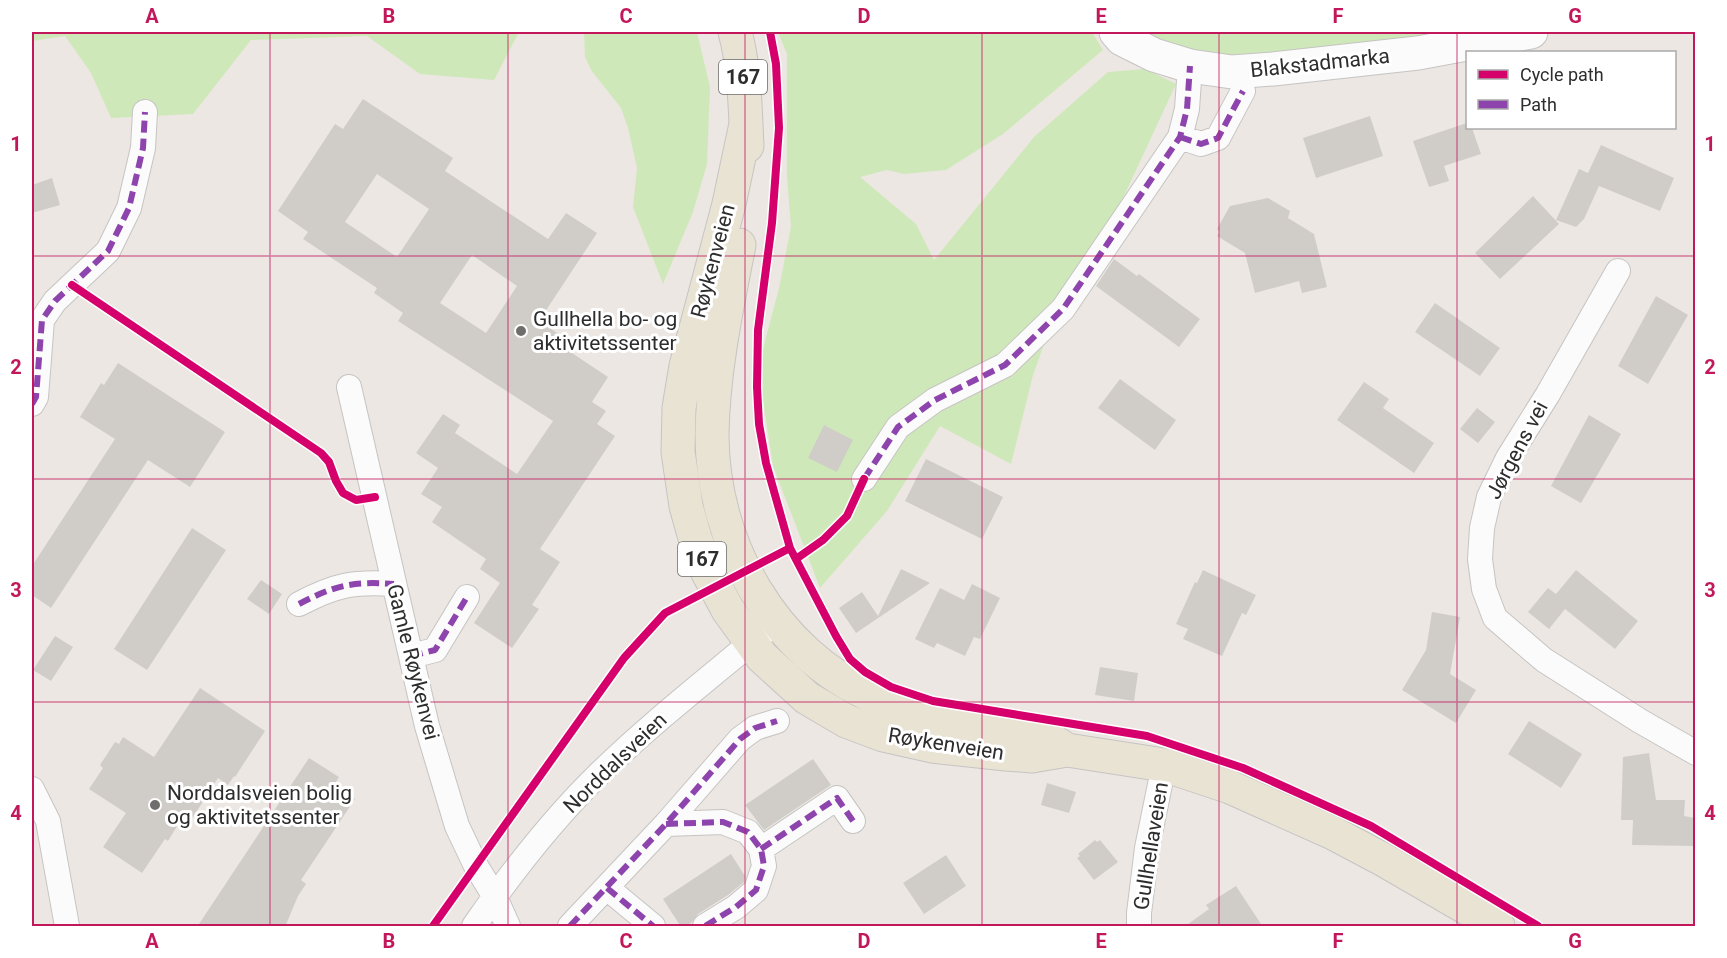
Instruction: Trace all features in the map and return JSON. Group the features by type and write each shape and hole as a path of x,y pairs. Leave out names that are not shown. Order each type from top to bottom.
{"main road":[{"name":"Røykenveien","path":"735,32 741,58 748,163 744,217 720,356 713,413 712,445 717,489 725,524 740,561 755,591 777,621 826,669 875,697 933,715 1039,734 1067,750"},
{"name":"Blakstadmarka","path":"1116,32 1122,39 1154,56 1190,66 1232,72 1418,53 1531,32"},
{"name":"Røykenveien","path":"746,124 729,204 686,366 679,408 678,440 680,477 686,506 711,582 762,657 807,698 846,721 883,735 932,747 978,752 1032,756 1067,750 1164,765 1230,787 1333,833 1498,927"}],"street":[{"path":"864,479 898,427 935,400 1005,365 1063,309 1180,137 1187,109 1190,66"},
{"path":"1180,137 1201,144 1218,138 1243,91"},
{"path":"32,404 36,398 37,319 108,251 129,208 143,148 145,112"},
{"name":"Jørgens vei","path":"1617,272 1548,394 1508,458 1489,497 1482,528 1480,559 1484,590 1495,618 1544,660 1695,753"},
{"name":"Gamle Røykenvei","path":"349,387 428,726 458,826 508,927"},
{"path":"299,604 328,590 348,584 368,582 394,584"},
{"path":"411,656 435,650 467,597"},
{"name":"Norddalsveien","path":"474,927 546,831 598,775 700,683 777,621"},
{"path":"570,927 666,824 740,738 755,728 777,721"},
{"name":"Gullhellaveien","path":"1139,927 1147,848 1164,765"},
{"path":"32,789 48,821 67,927"},
{"path":"761,849 837,798 852,821"},
{"path":"666,824 723,822 748,832 761,849 764,866 756,890 736,907 705,927"},
{"path":"607,888 653,927"}],"green space":[{"path":"32,32 519,32 494,80 420,74 367,36 251,40 193,114 111,118 91,73 65,36 32,41"},
{"path":"584,32 697,32 710,87 707,164 693,212 663,284 633,207 637,168 628,128 621,108 591,70 585,57"},
{"path":"778,32 1092,32 1103,50 1003,134 946,170 904,174 887,170 860,177 916,224 934,260 1034,137 1108,72 1145,69 1176,84 1111,224 1065,286 1033,375 1011,464 940,426 887,511 820,588 773,466 758,368 779,288 791,227 787,177 787,54"},
{"path":"1114,32 1522,32 1259,74"}],"building":[{"name":"Gullhella bo- og aktivitetssenter","path":"363,99 453,158 445,171 548,239 566,213 597,233 539,321 568,340 563,347 608,377 592,402 606,411 597,424 615,436 540,549 560,562 532,605 539,609 512,648 474,623 500,583 480,569 486,559 432,522 442,507 421,494 438,468 416,453 443,414 460,425 455,433 517,474 553,421 398,321 403,313 374,293 377,288 303,239 308,232 278,211 335,124 343,129","holes":["377,174 429,209 397,257 345,222","472,255 517,286 486,333 440,303"]},
{"path":"1370,116 1383,156 1316,178 1303,138"},
{"path":"1466,123 1466,129 1472,129 1481,154 1444,166 1449,181 1429,187 1413,141"},
{"path":"1601,145 1674,178 1660,211 1599,186 1584,219 1576,227 1556,220 1579,169 1588,173"},
{"path":"52,178 60,205 32,213 32,185"},
{"path":"1533,196 1559,224 1500,279 1475,253"},
{"path":"1268,198 1290,211 1288,218 1314,234 1327,287 1302,293 1299,281 1255,293 1245,253 1217,236 1220,232 1217,229 1230,206"},
{"path":"1114,259 1137,276 1139,274 1200,319 1179,347 1096,286"},
{"path":"1656,296 1688,315 1648,384 1618,366"},
{"path":"1435,303 1500,348 1480,376 1415,332"},
{"path":"118,363 225,432 190,487 148,460 51,608 32,595 32,566 115,439 80,417 101,383 104,385"},
{"path":"1120,379 1176,420 1155,450 1098,408"},
{"path":"1364,382 1389,399 1383,408 1434,443 1414,473 1337,420"},
{"path":"1477,408 1495,422 1478,443 1460,429"},
{"path":"1589,415 1621,434 1581,503 1551,486"},
{"path":"824,425 853,440 837,472 808,458"},
{"path":"926,459 1003,497 982,539 905,501"},
{"path":"192,528 226,550 147,670 114,649"},
{"path":"901,569 930,583 856,633 839,608 862,592 878,616"},
{"path":"1203,570 1256,595 1246,615 1242,613 1222,656 1183,639 1188,629 1176,624"},
{"path":"1576,570 1638,621 1615,649 1565,609 1549,629 1528,612 1548,588 1556,594"},
{"path":"261,580 282,594 269,614 247,599"},
{"path":"972,584 1000,598 980,639 974,637 965,656 937,643 934,648 915,639 940,588 964,600"},
{"path":"1432,612 1460,617 1450,674 1476,690 1456,723 1402,690 1426,650"},
{"path":"55,636 73,647 51,681 33,670"},
{"path":"1100,667 1138,673 1134,701 1095,695"},
{"path":"200,688 265,731 235,777 228,785 218,778 186,828 179,823 168,841 165,839 142,873 103,847 126,813 89,789 103,768 100,765 115,742 119,744 123,737 154,757"},
{"path":"1529,721 1582,754 1561,788 1508,754"},
{"path":"1649,753 1656,800 1685,800 1684,816 1695,818 1695,846 1632,845 1633,820 1621,820 1623,757"},
{"path":"309,758 339,777 334,785 355,799 301,880 306,884 298,896 285,927 197,927"},
{"path":"813,759 831,785 764,830 745,805"},
{"path":"1047,783 1076,792 1069,813 1041,805"},
{"path":"1095,840 1097,842 1100,840 1118,862 1094,880 1077,858 1080,856 1078,854"},
{"path":"731,854 745,876 744,882 698,914 685,927 681,927 663,899"},
{"path":"946,855 966,886 924,914 903,883"},
{"path":"1236,886 1263,927 1184,927 1209,909 1206,905"}],"marked path":[{"path":"864,479 898,427 935,400 1005,365 1063,309 1180,137 1187,109 1190,66"},
{"path":"1180,137 1201,144 1218,138 1243,91"},
{"path":"32,404 36,397 42,320 55,301 108,251 129,208 143,148 145,112"},
{"path":"299,604 323,592 345,586 367,583 394,584"},
{"path":"411,656 435,650 467,597"},
{"path":"570,926 666,824 740,739 755,728 777,721"},
{"path":"761,849 837,798 853,821"},
{"path":"666,824 723,822 748,832 761,849 764,866 756,890 736,907 705,926"},
{"path":"607,888 653,926"}],"cycle path":[{"path":"770,32 776,64 779,128 772,223 758,330 759,424 766,463 790,548 850,659 865,672 891,687 933,701 1147,736 1243,768 1371,826 1538,926"},
{"path":"72,285 321,453 329,462 343,493 356,500 375,497"},
{"path":"796,559 823,540 847,516 864,479"},
{"path":"433,926 624,658 665,613 790,548"}],"place":[{"name":"Gullhella bo- og aktivitetssenter","path":"521,331"},
{"name":"Norddalsveien bolig og aktivitetssenter","path":"155,805"}]}
